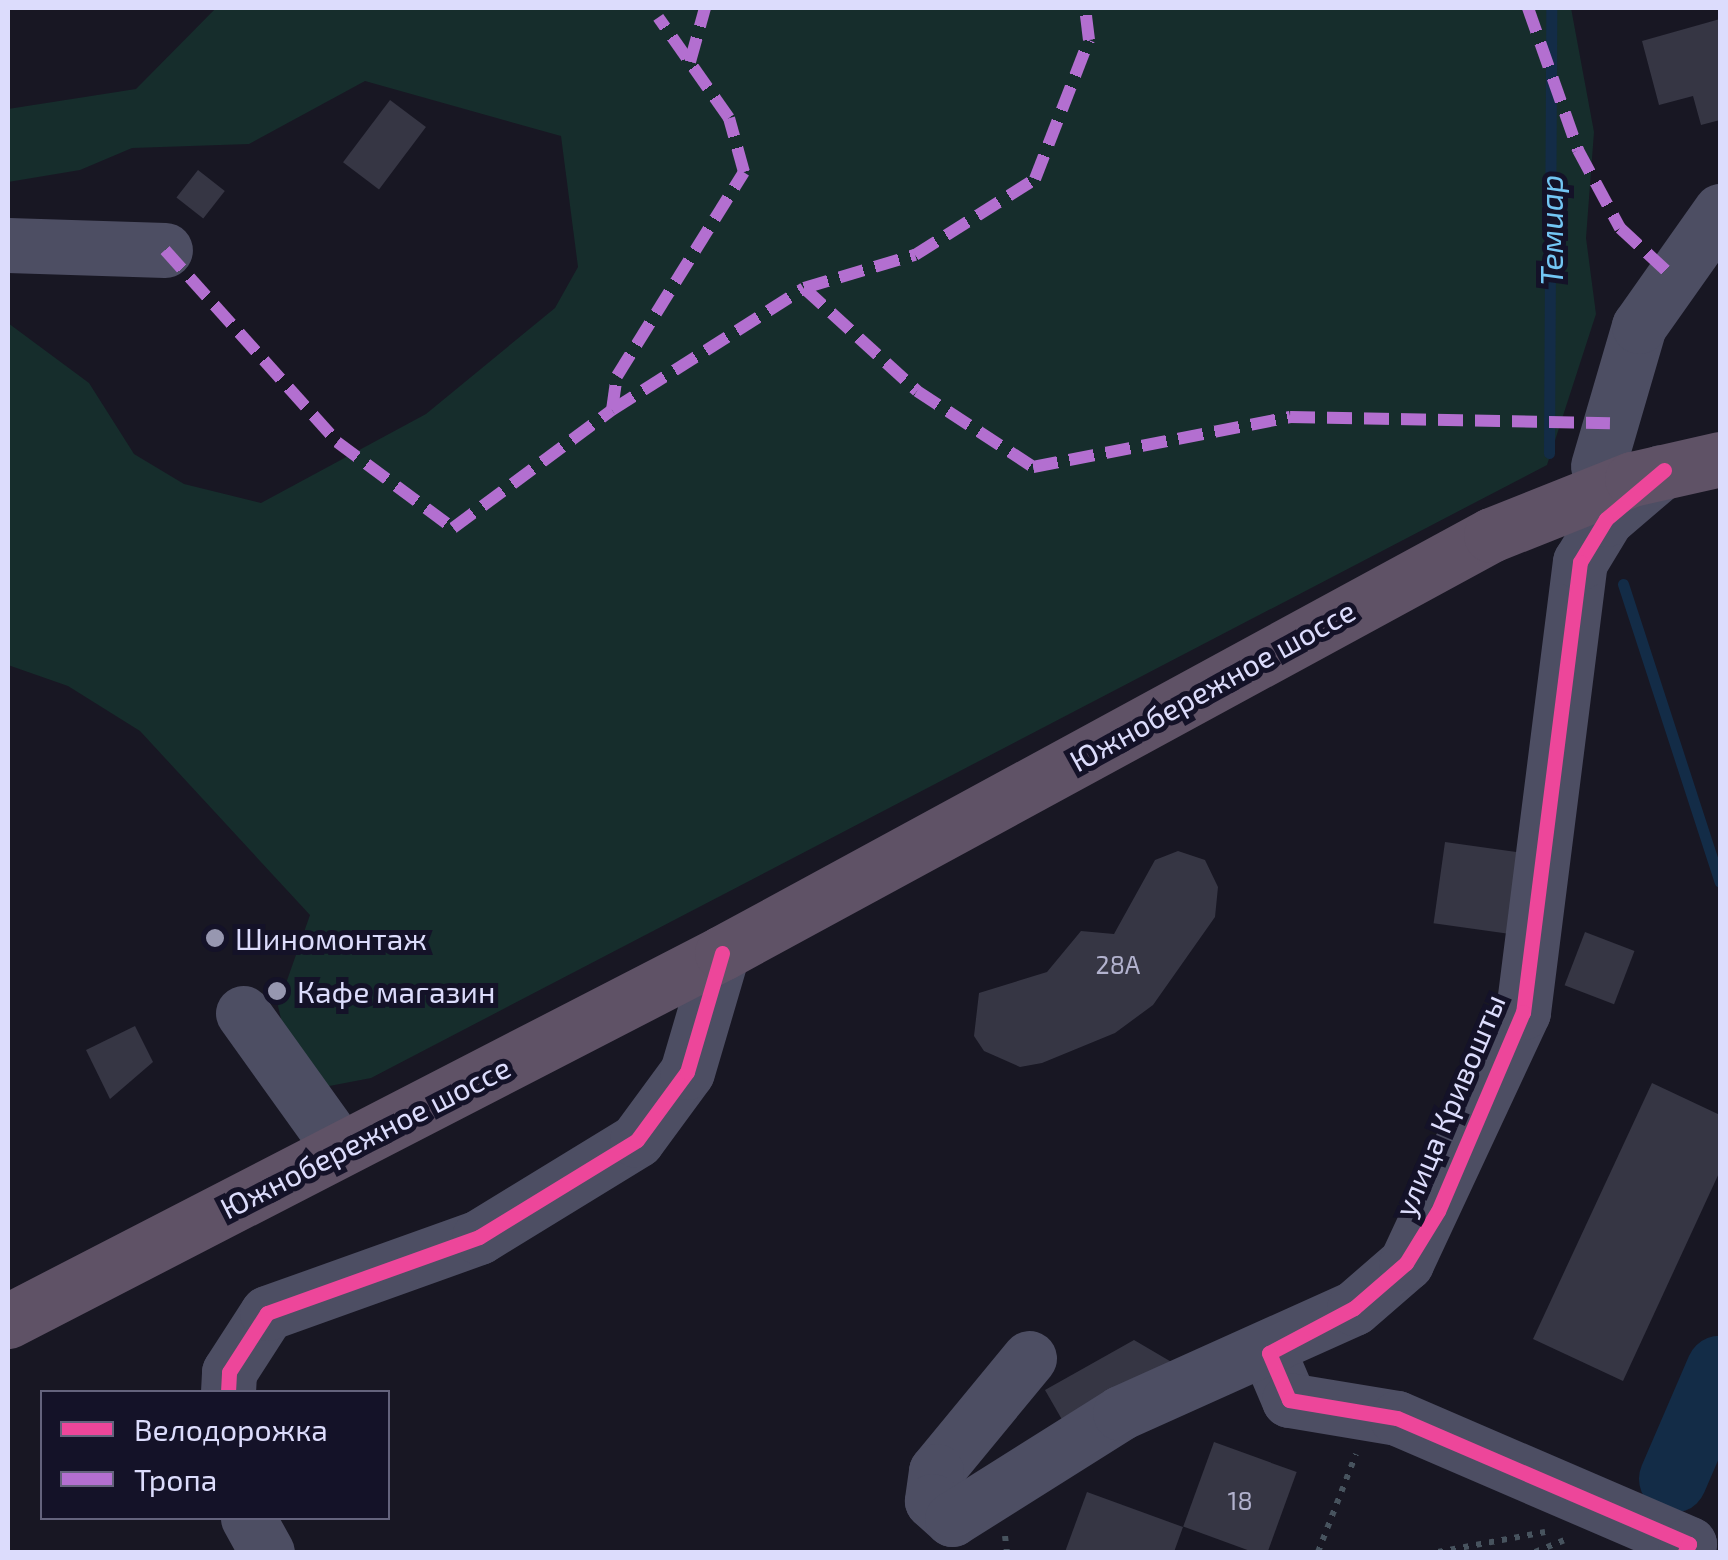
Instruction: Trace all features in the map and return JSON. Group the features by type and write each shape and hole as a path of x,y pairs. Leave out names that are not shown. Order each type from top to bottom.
{"highway":[{"name":"Южнобережное шоссе","path":"8,1321 1420,548 1720,439"},
{"name":"Южнобережное шоссе","path":"8,1284 714,936 1491,536 1638,466 1720,460"}],"street":[{"path":"1638,466 1640,326 1720,211"},
{"path":"8,245 165,250"},
{"name":"улица Кривошты","path":"1030,1358 936,1471 932,1501 952,1519 1120,1414 1269,1353 1354,1308 1406,1263 1523,1012 1580,562 1638,466"},
{"path":"1491,536 1540,541 1566,577 1568,648"},
{"path":"228,1390 229,1372 267,1314 479,1237 637,1140 688,1072 714,936"},
{"path":"244,1012 326,1129"},
{"path":"1269,1353 1289,1400 1372,1411 1607,1524 1689,1544 1685,1552"},
{"path":"249,1520 267,1552"}],"path":[{"path":"1318,1552 1372,1411"},
{"path":"1438,1552 1607,1524"}],"green space":[{"path":"216,8 1571,8 1594,132 1586,238 1596,314 1547,465 371,1078 298,1092 278,1006 310,915 140,731 68,686 8,665 8,323 89,383 134,454 184,484 261,503 426,414 555,308 578,267 561,136 365,81 249,144 132,148 80,170 8,182 8,109 136,89"}],"building":[{"path":"1720,19 1720,120 1701,125 1693,96 1659,105 1642,41"},
{"path":"390,100 426,127 379,189 343,162"},
{"path":"198,170 225,191 203,219 176,198"},
{"path":"1445,842 1525,853 1514,934 1434,923"},
{"path":"1178,851 1205,860 1218,887 1215,917 1153,1005 1115,1033 1042,1063 1020,1067 984,1051 974,1036 979,993 1047,972 1081,931 1114,934 1155,860"},
{"path":"1585,932 1634,951 1614,1004 1565,985"},
{"path":"135,1026 153,1062 110,1099 86,1050"},
{"path":"1652,1083 1720,1115 1720,1171 1623,1381 1533,1339"},
{"path":"1134,1340 1180,1367 1068,1430 1045,1390"},
{"path":"1214,1442 1297,1472 1268,1552 1253,1552 1183,1527"},
{"path":"1087,1492 1183,1527 1174,1552 1065,1552"}],"waterway":[{"name":"Темиар","path":"1549,453 1551,8"},
{"name":"Темиар","path":"1623,584 1720,882"},
{"path":"1673,1479 1720,1370"}],"marked path":[{"path":"690,62 705,8"},
{"path":"165,250 337,442 453,528 612,410 804,288 915,255 1035,179 1089,40 1085,8"},
{"path":"1528,8 1578,150 1620,228 1673,277"},
{"path":"612,410 617,376 744,172 729,118 658,17"},
{"path":"804,288 917,391 1033,467 1290,417 1610,423"}],"cycle path":[{"path":"1664,470 1606,519 1580,562 1523,1012 1438,1211 1406,1263 1354,1308 1269,1353 1289,1400 1397,1418 1689,1544 1685,1552"},
{"path":"228,1390 229,1372 267,1313 479,1237 637,1140 687,1072 722,953"}],"place":[{"name":"Шиномонтаж","path":"215,938"},
{"name":"Кафе магазин","path":"277,991"}]}
